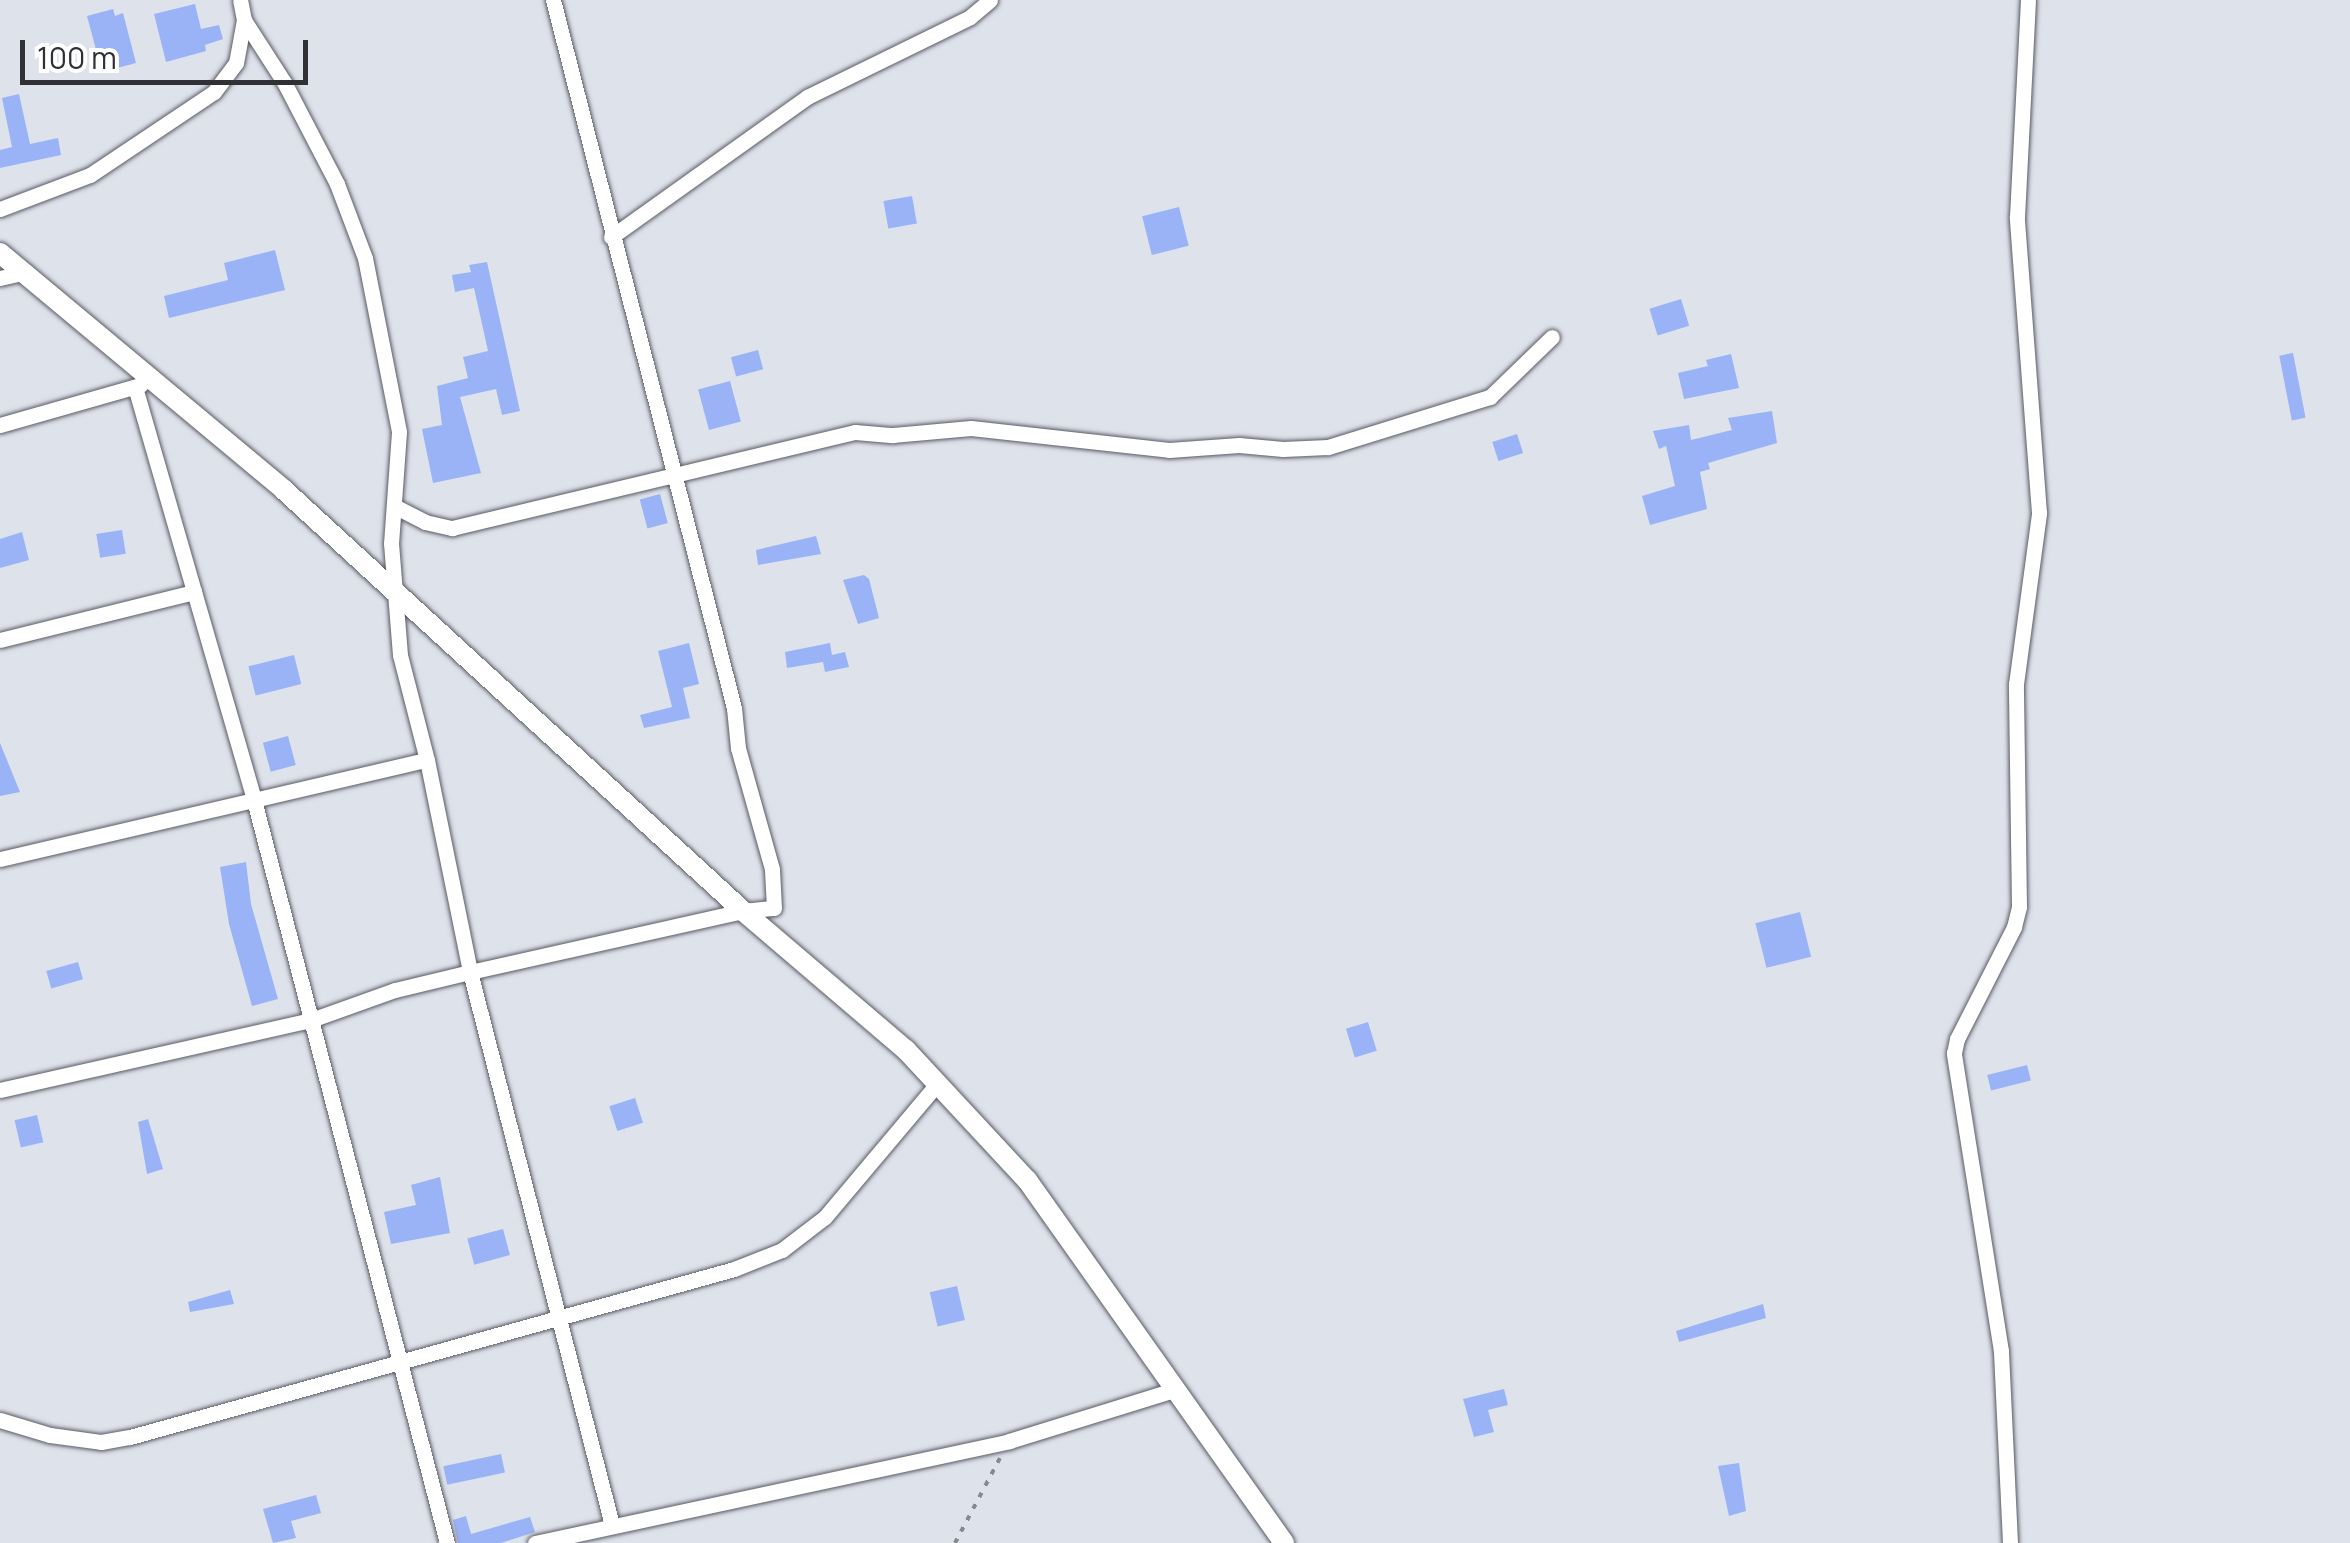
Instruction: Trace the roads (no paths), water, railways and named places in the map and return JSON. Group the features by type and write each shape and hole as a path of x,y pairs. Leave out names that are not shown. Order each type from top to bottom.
{"street":[{"path":"0,209 90,175 214,92 236,62 244,20 240,0"},
{"path":"0,1090 311,1020 395,990 470,972 743,911 774,908 772,869 552,0"},
{"path":"612,236 808,96 970,16 990,0"},
{"path":"2010,1543 2000,1351 1954,1053 1957,1039 2014,927 2019,907 2016,684 2038,513 2017,206 2028,0"},
{"path":"244,20 276,68 352,214 380,325 399,432 392,593 400,655 427,760 470,972 556,1319 612,1525"},
{"path":"0,253 26,272 144,384 284,490 392,593 743,911 838,989 938,1084 1027,1180 1284,1543"},
{"path":"0,278 26,272"},
{"path":"396,507 425,522 452,528 855,432 893,434 971,428 1169,450 1239,445 1283,449 1328,447 1490,396 1552,337"},
{"path":"0,425 144,384"},
{"path":"144,384 194,592 365,1214 398,1362 448,1543"},
{"path":"0,640 194,592"},
{"path":"0,858 427,760"},
{"path":"0,1420 50,1435 101,1442 734,1270 782,1250 824,1217 938,1084"},
{"path":"535,1543 1010,1441 1176,1389"}]}
